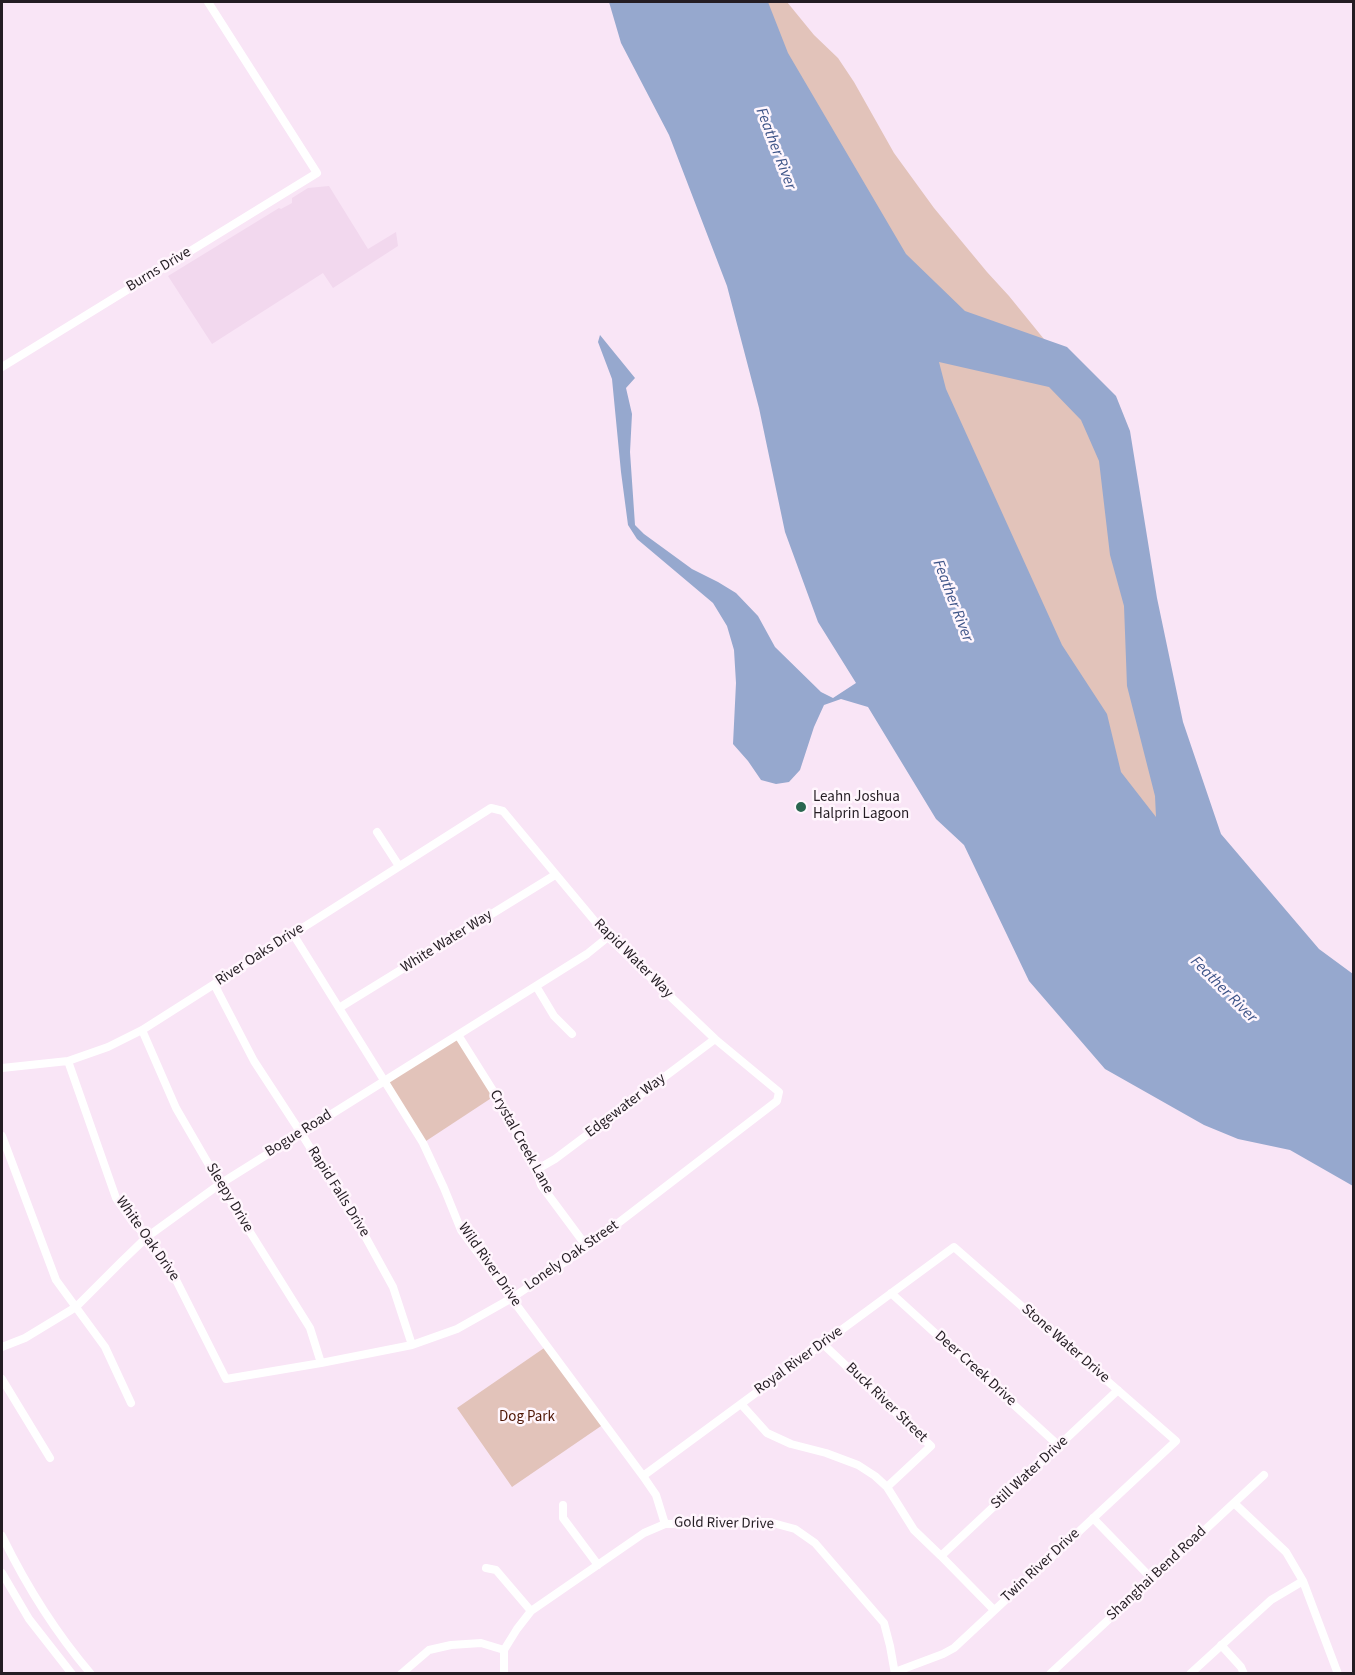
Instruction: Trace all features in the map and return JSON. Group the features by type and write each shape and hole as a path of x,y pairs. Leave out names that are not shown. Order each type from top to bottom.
{"street":[{"name":"Burns Drive","path":"2,367 317,173 208,2"},
{"name":"River Oaks Drive","path":"2,1068 68,1061 108,1047 142,1030 491,808 503,811"},
{"name":"Rapid Water Way","path":"503,811 608,937 715,1039 779,1092"},
{"path":"377,832 399,866"},
{"name":"White Water Way","path":"339,1008 555,875"},
{"name":"Wild River Drive","path":"293,934 423,1143 461,1230 643,1476 656,1495 665,1524"},
{"name":"Bogue Road","path":"2,1347 25,1338 76,1307 147,1237 220,1184 587,954 608,937"},
{"name":"Rapid Falls Drive","path":"214,984 254,1060 302,1133 365,1236 393,1287 412,1345"},
{"path":"536,986 554,1016 572,1034"},
{"name":"Sleepy Drive","path":"142,1030 176,1108 220,1184 310,1328 321,1363"},
{"name":"Crystal Creek Lane","path":"458,1035 502,1105 536,1170 541,1185 587,1247"},
{"name":"Edgewater Way","path":"536,1170 555,1159 715,1039"},
{"name":"White Oak Drive","path":"68,1061 116,1198 171,1270 226,1379"},
{"name":"Lonely Oak Street","path":"226,1379 412,1345 457,1329 512,1298 587,1247 777,1101 779,1092"},
{"path":"2,1136 56,1281 105,1347 131,1403"},
{"name":"Royal River Drive","path":"643,1476 954,1247"},
{"name":"Stone Water Drive","path":"954,1247 1176,1441"},
{"name":"Deer Creek Drive","path":"891,1293 1058,1445"},
{"name":"Buck River Street","path":"823,1344 931,1446 887,1487"},
{"path":"2,1379 50,1458"},
{"name":"Still Water Drive","path":"942,1556 1118,1390"},
{"path":"741,1404 767,1433 790,1444 826,1453 858,1466 875,1476 887,1487 914,1530 994,1610"},
{"name":"Twin River Drive","path":"895,1673 954,1648 1176,1441"},
{"name":"Shanghai Bend Road","path":"1050,1674 1264,1475"},
{"path":"1234,1503 1286,1552 1303,1581 1338,1674"},
{"path":"562,1506 563,1518 598,1565"},
{"path":"1093,1518 1152,1579"},
{"name":"Gold River Drive","path":"504,1650 531,1611 644,1533 665,1524 769,1522 795,1529 815,1543 884,1623 895,1673"},
{"path":"2,1536 29,1587 91,1674"},
{"path":"486,1569 496,1570 531,1611"},
{"path":"2,1573 29,1618 72,1674"},
{"path":"1190,1674 1271,1600 1303,1581"},
{"path":"14,1594 29,1587"},
{"path":"401,1674 429,1650 451,1645 481,1643 504,1650 504,1674"},
{"path":"1221,1645 1241,1667 1244,1674"}],"shaded area":[{"path":"329,186 368,249 396,232 398,246 333,288 323,273 212,344 168,276 279,208 292,203 292,198 308,188"}],"green space":[{"path":"754,2 787,2 814,35 838,58 894,153 934,208 1009,296 1092,400 1177,841 1093,757"},
{"path":"458,1035 496,1095 423,1143 384,1080"},
{"name":"Dog Park","path":"547,1346 604,1424 512,1487 457,1408"}],"water":[{"name":"Feather River","path":"609,2 768,2 788,53 906,254 965,311 1067,347 1116,396 1130,431 1157,598 1183,722 1221,834 1319,949 1353,974 1353,1186 1290,1150 1238,1139 1204,1125 1105,1069 1029,981 964,845 936,819 868,707 841,699 824,705 800,770 789,782 776,784 761,780 733,744 736,683 734,650 727,626 713,603 637,539 628,525 612,379 598,342 600,335 635,378 626,388 632,414 630,452 635,525 692,569 736,593 758,616 775,647 821,692 833,698 856,683 818,622 785,532 759,408 727,286 669,135 621,43","holes":["939,362 1049,387 1081,420 1099,461 1110,555 1124,606 1127,686 1155,796 1156,817 1121,772 1107,714 1062,645 946,389"]}],"place":[{"name":"Leahn Joshua Halprin Lagoon","path":"801,807"}]}
